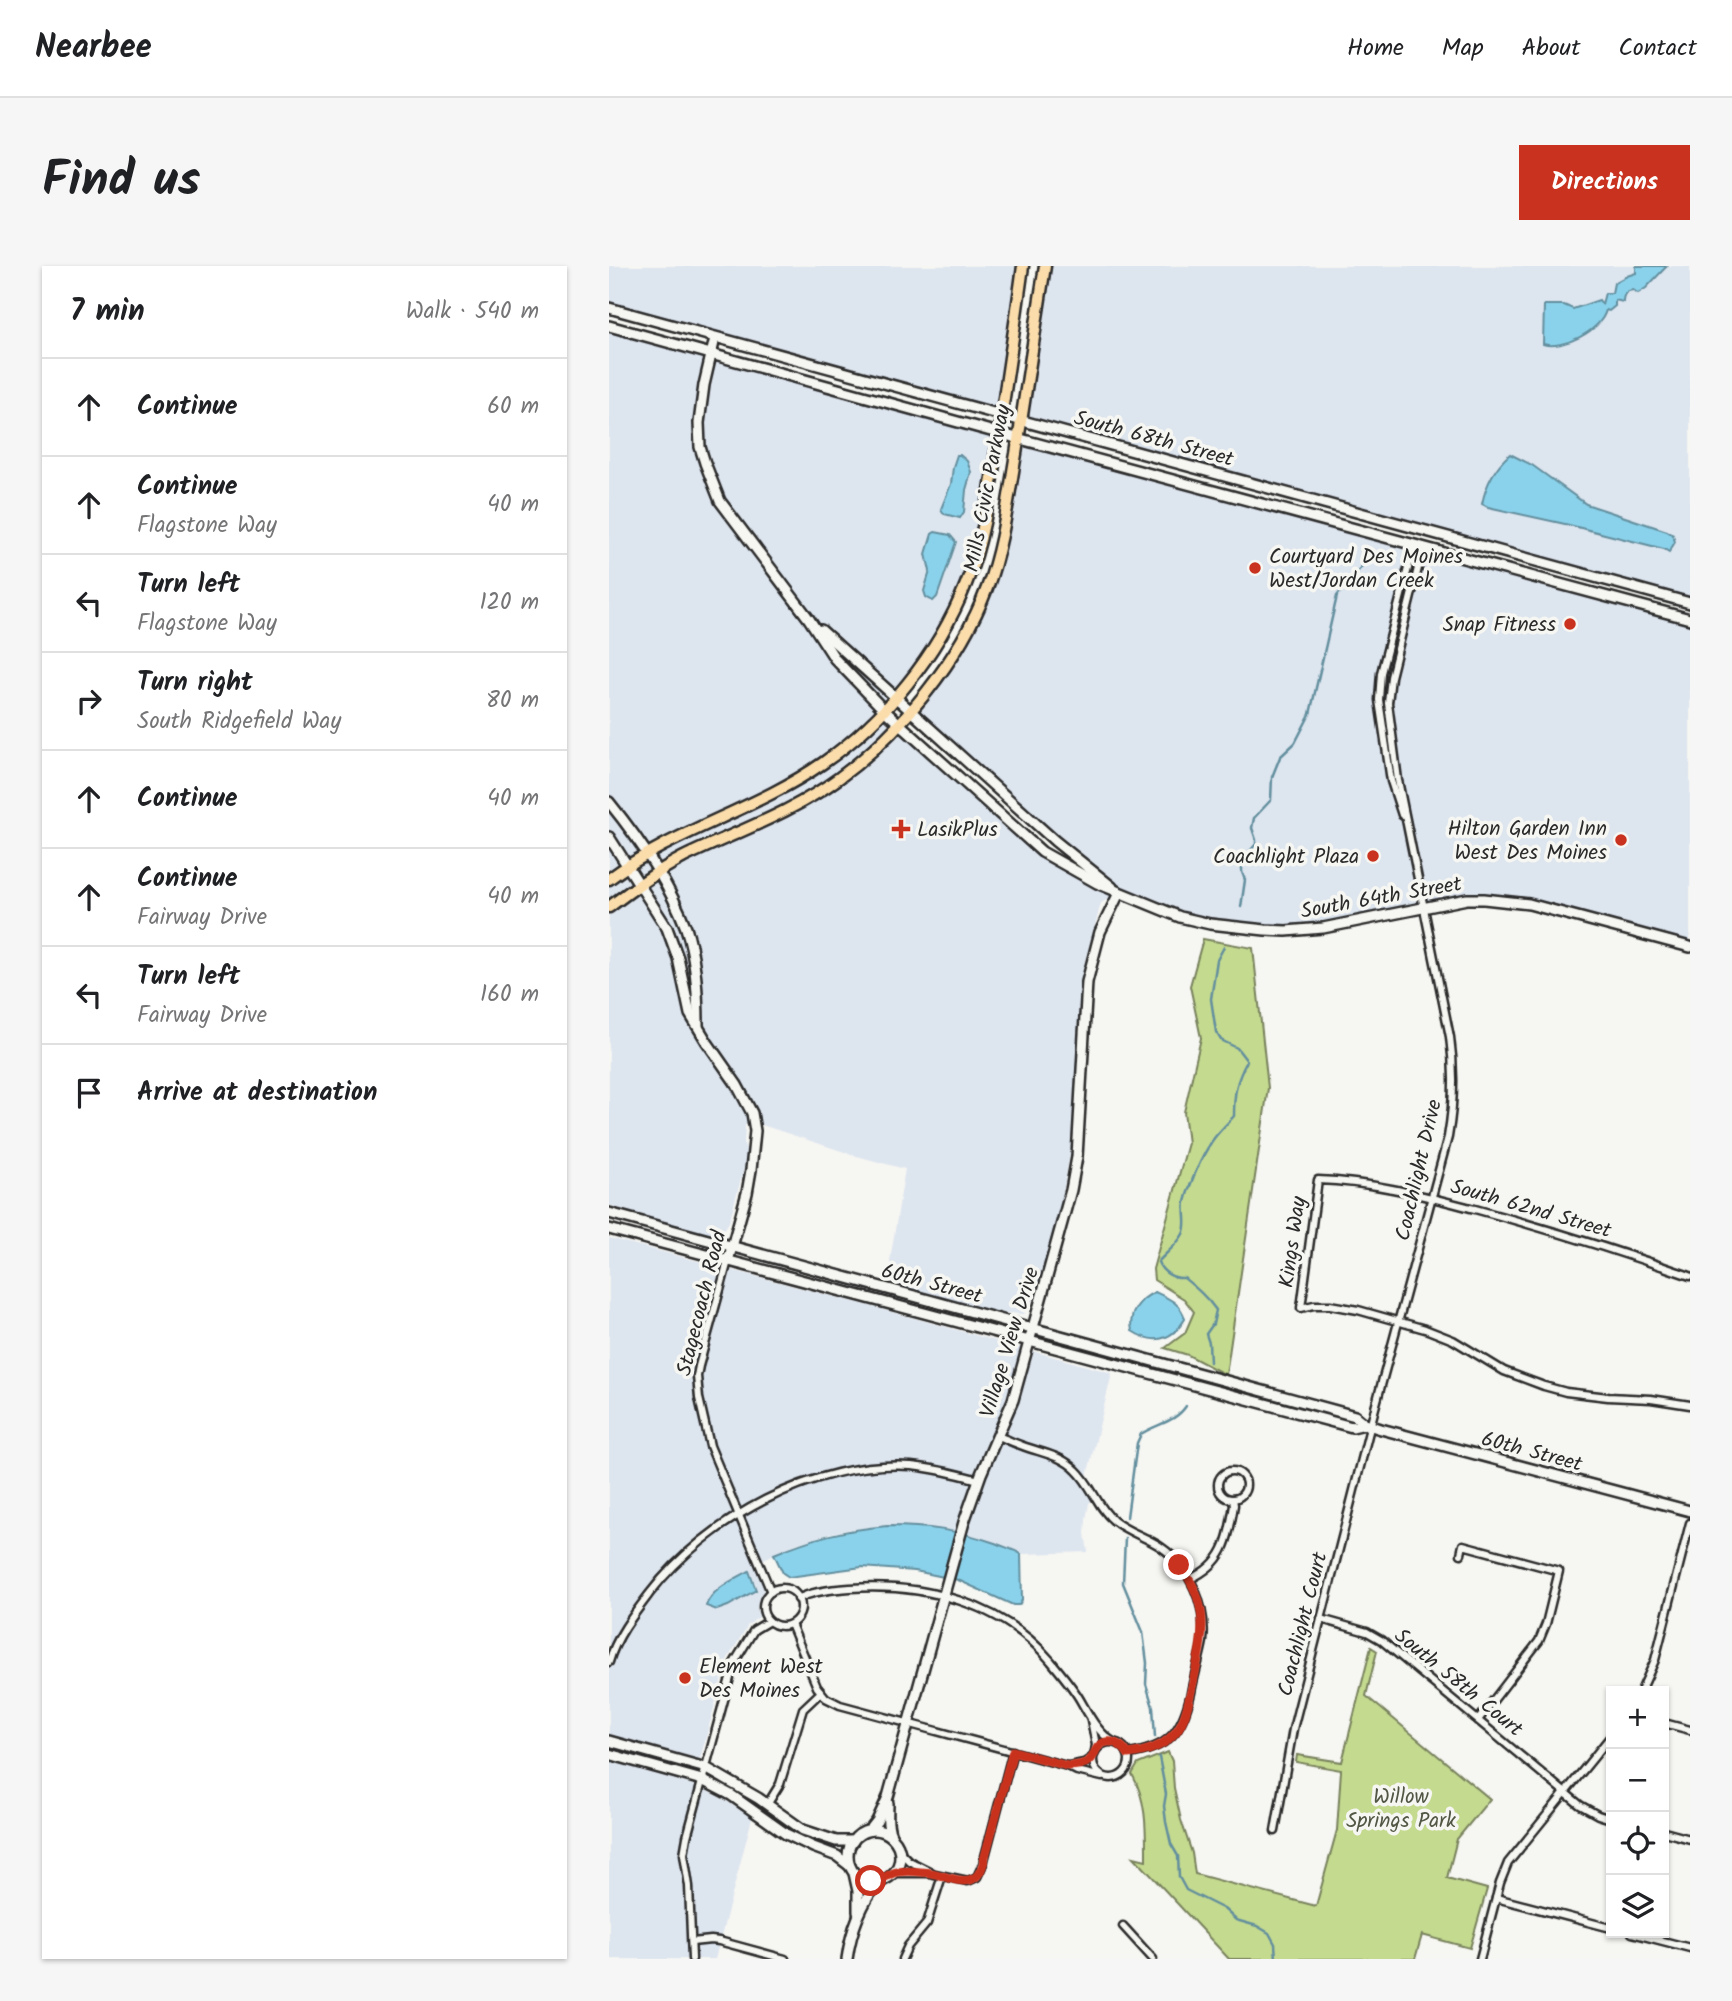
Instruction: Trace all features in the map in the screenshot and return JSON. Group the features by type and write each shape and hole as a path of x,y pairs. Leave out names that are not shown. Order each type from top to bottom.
{"main road":[{"name":"Mills Civic Parkway","path":"609,879 646,854 786,787 823,763 855,739 884,710 935,646 967,583 982,530 1023,266"},
{"name":"Mills Civic Parkway","path":"609,907 639,884 681,859 772,817 820,791 860,761 899,723 940,674 987,590 999,550 1045,266"}],"street":[{"name":"South 68th Street","path":"609,308 1690,603"},
{"name":"South 68th Street","path":"609,326 1690,619"},
{"name":"South 64th Street","path":"715,338 700,407 699,424 701,447 711,482 720,501 809,619 835,659 884,710 1042,852 1119,893 1180,916 1210,924 1265,930 1323,928 1467,899 1484,899 1529,904 1690,947"},
{"name":"Coachlight Drive","path":"1368,1425 1452,1118 1455,1073 1451,1037 1410,836 1391,781 1379,700 1381,673 1419,546"},
{"name":"South 64th Street","path":"809,619 1055,841 1119,893"},
{"path":"609,802 658,873 685,928 696,984 698,1027"},
{"name":"Stagecoach Road","path":"609,836 667,928 678,958 691,1014 752,1113 755,1131 747,1193 697,1381 710,1446 771,1592"},
{"name":"Village View Drive","path":"870,1830 888,1797 964,1522 1013,1400 1063,1220 1077,1157 1089,969 1100,932 1119,893"},
{"name":"South 62nd Street","path":"1318,1180 1382,1186 1431,1198 1590,1241 1690,1276"},
{"name":"Kings Way","path":"1318,1180 1301,1308 1314,1304 1329,1305 1398,1321"},
{"name":"60th Street","path":"609,1213 1355,1416 1368,1425 1690,1511"},
{"name":"60th Street","path":"609,1229 1352,1427 1368,1425"},
{"path":"1398,1321 1439,1334 1504,1371 1544,1386 1586,1395 1651,1399 1690,1405"},
{"name":"Coachlight Court","path":"1275,1832 1289,1749 1368,1425"},
{"path":"998,1436 1049,1453 1070,1465 1086,1480 1105,1512 1121,1525 1162,1548 1190,1579 1200,1606 1203,1638 1184,1717 1177,1731 1161,1745 1128,1754"},
{"path":"609,1662 626,1626 672,1567 710,1533 760,1503 796,1486 847,1471 886,1466 935,1469 979,1480"},
{"path":"1231,1471 1240,1473 1246,1481 1244,1493 1233,1499 1223,1496 1218,1487 1221,1476 1231,1471"},
{"path":"1190,1579 1210,1566 1225,1548 1233,1499"},
{"path":"1643,1686 1655,1660 1690,1523"},
{"path":"1461,1554 1463,1545 1559,1572 1539,1641 1479,1719"},
{"path":"782,1588 794,1593 798,1599 799,1614 791,1624 780,1626 769,1621 763,1609 763,1602 771,1592 782,1588"},
{"path":"791,1624 821,1692 826,1698 840,1705 1102,1777 1115,1778 1123,1774 1128,1765 1126,1749 1104,1735 1068,1682 1034,1643 1011,1626 980,1609 943,1595 908,1588 842,1588 798,1599"},
{"name":"South 58th Court","path":"1321,1619 1375,1635 1588,1811 1606,1817"},
{"path":"692,1959 689,1886 684,1854 734,1663 754,1630 769,1621"},
{"path":"767,1805 780,1784 803,1709 821,1692"},
{"path":"1091,1718 1096,1745 1092,1761 1102,1777"},
{"path":"1669,1724 1690,1730"},
{"path":"609,1741 706,1768 758,1798 790,1823 836,1841 853,1840"},
{"path":"1067,1766 1084,1763 1106,1742 1115,1743"},
{"path":"1480,1959 1502,1874 1508,1863 1606,1742"},
{"path":"858,1914 879,1881 893,1873 974,1880 980,1872 1013,1751"},
{"path":"609,1754 702,1780 731,1796 786,1835 837,1856 864,1880 879,1881"},
{"path":"888,1797 889,1832 897,1846 899,1859 893,1873"},
{"path":"847,1959 858,1914 858,1891 848,1852 859,1834 870,1830 883,1831 909,1861 939,1875"},
{"path":"1669,1833 1690,1839"},
{"path":"902,1959 908,1946 927,1923 939,1875"},
{"path":"1496,1898 1606,1926"},
{"path":"1123,1926 1153,1959"},
{"path":"1651,1938 1690,1948"},
{"path":"692,1942 719,1941 785,1959"}],"shaded area":[{"path":"609,266 1023,266 1001,415 609,308"},
{"path":"1045,266 1690,266 1690,603 1021,420"},
{"path":"609,326 998,433 982,530 946,627 884,710 1042,852 1116,892 910,711 940,674 987,590 1018,438 1690,619 1690,947 1529,904 1484,899 1286,931 1210,924 1119,893 1101,903 1083,969 1071,1149 1060,1209 1044,1269 1036,1294 1024,1314 989,1312 896,1285 893,1282 890,1263 905,1169 762,1125 745,1125 744,1144 748,1154 729,1222 724,1230 714,1235 695,1232 609,1205"},
{"path":"609,1238 1112,1373 1086,1480 1095,1497 1089,1503 1086,1519 1088,1552 1021,1554 979,1537 918,1526 852,1529 796,1544 755,1563 765,1587 758,1601 759,1617 748,1625 727,1660 700,1759 609,1734"},
{"path":"609,1761 700,1787 752,1818 715,1959 609,1959"}],"green space":[{"path":"1203,939 1253,948 1268,1088 1226,1375 1188,1355 1165,1348 1185,1333 1194,1312 1184,1299 1154,1280 1153,1269 1188,1143 1184,1112 1201,1038 1190,986"},
{"name":"Willow Springs Park","path":"1371,1647 1377,1651 1366,1696 1490,1799 1457,1839 1447,1878 1487,1889 1470,1948 1422,1935 1415,1959 1229,1959 1134,1857 1146,1860 1146,1838 1141,1795 1132,1774 1138,1764 1168,1752 1195,1874 1316,1906 1337,1830 1341,1770 1296,1762 1297,1755 1342,1762"}],"water":[{"path":"1636,266 1667,266 1646,288 1638,293 1633,290 1627,292 1623,302 1615,300 1615,306 1609,311 1606,310 1603,318 1589,332 1560,344 1543,344 1544,305 1564,305 1573,309 1599,300 1602,304 1605,293 1612,293 1614,283 1636,273"},
{"path":"1510,454 1532,465 1586,504 1667,531 1673,535 1675,542 1669,552 1482,504 1492,476"},
{"path":"957,455 967,461 971,472 964,512 960,518 944,514 941,509 951,484"},
{"path":"935,532 950,535 956,542 937,597 933,601 926,597 924,591 930,571 926,554"},
{"path":"1155,1292 1177,1305 1185,1319 1168,1336 1155,1339 1132,1331 1131,1325 1136,1308"},
{"path":"887,1526 955,1532 1018,1552 1021,1554 1022,1600 1019,1605 1013,1605 958,1580 915,1571 862,1567 789,1577 783,1573 774,1554 829,1535"},
{"path":"749,1571 756,1590 717,1610 706,1606 713,1594"}],"waterway":[{"path":"1241,907 1245,880 1242,865 1256,844 1252,828 1254,818 1271,800 1272,777 1280,757 1295,743 1310,714 1337,596 1363,565"},
{"path":"1210,1362 1206,1334 1213,1324 1216,1310 1184,1278 1168,1274 1158,1262 1183,1234 1189,1187 1212,1141 1234,1116 1236,1087 1247,1061 1237,1048 1221,1040 1216,1032 1211,999 1217,960 1224,947"},
{"path":"1127,1517 1137,1443 1141,1434 1171,1419 1186,1406"},
{"path":"1125,1538 1123,1583 1143,1632 1147,1663 1146,1684 1153,1707 1155,1737"},
{"path":"1159,1757 1166,1794 1166,1822 1171,1844 1178,1856 1179,1877 1186,1890 1224,1909 1236,1920 1257,1926 1269,1933 1275,1944 1276,1959"}],"place":[{"name":"Courtyard Des Moines West/Jordan Creek","path":"1255,568"},
{"name":"Snap Fitness","path":"1570,624"},
{"name":"LasikPlus","path":"901,829"},
{"name":"Hilton Garden Inn West Des Moines","path":"1621,840"},
{"name":"Coachlight Plaza","path":"1373,856"},
{"name":"Element West Des Moines","path":"685,1678"}],"route":[{"path":"871,1881 882,1880 893,1873 906,1872 930,1873 962,1881 974,1880 983,1864 1013,1751 1073,1766 1089,1761 1099,1746 1106,1742 1121,1746 1128,1754 1147,1751 1161,1745 1177,1731 1189,1700 1203,1638 1198,1598 1193,1584 1179,1565"}]}
